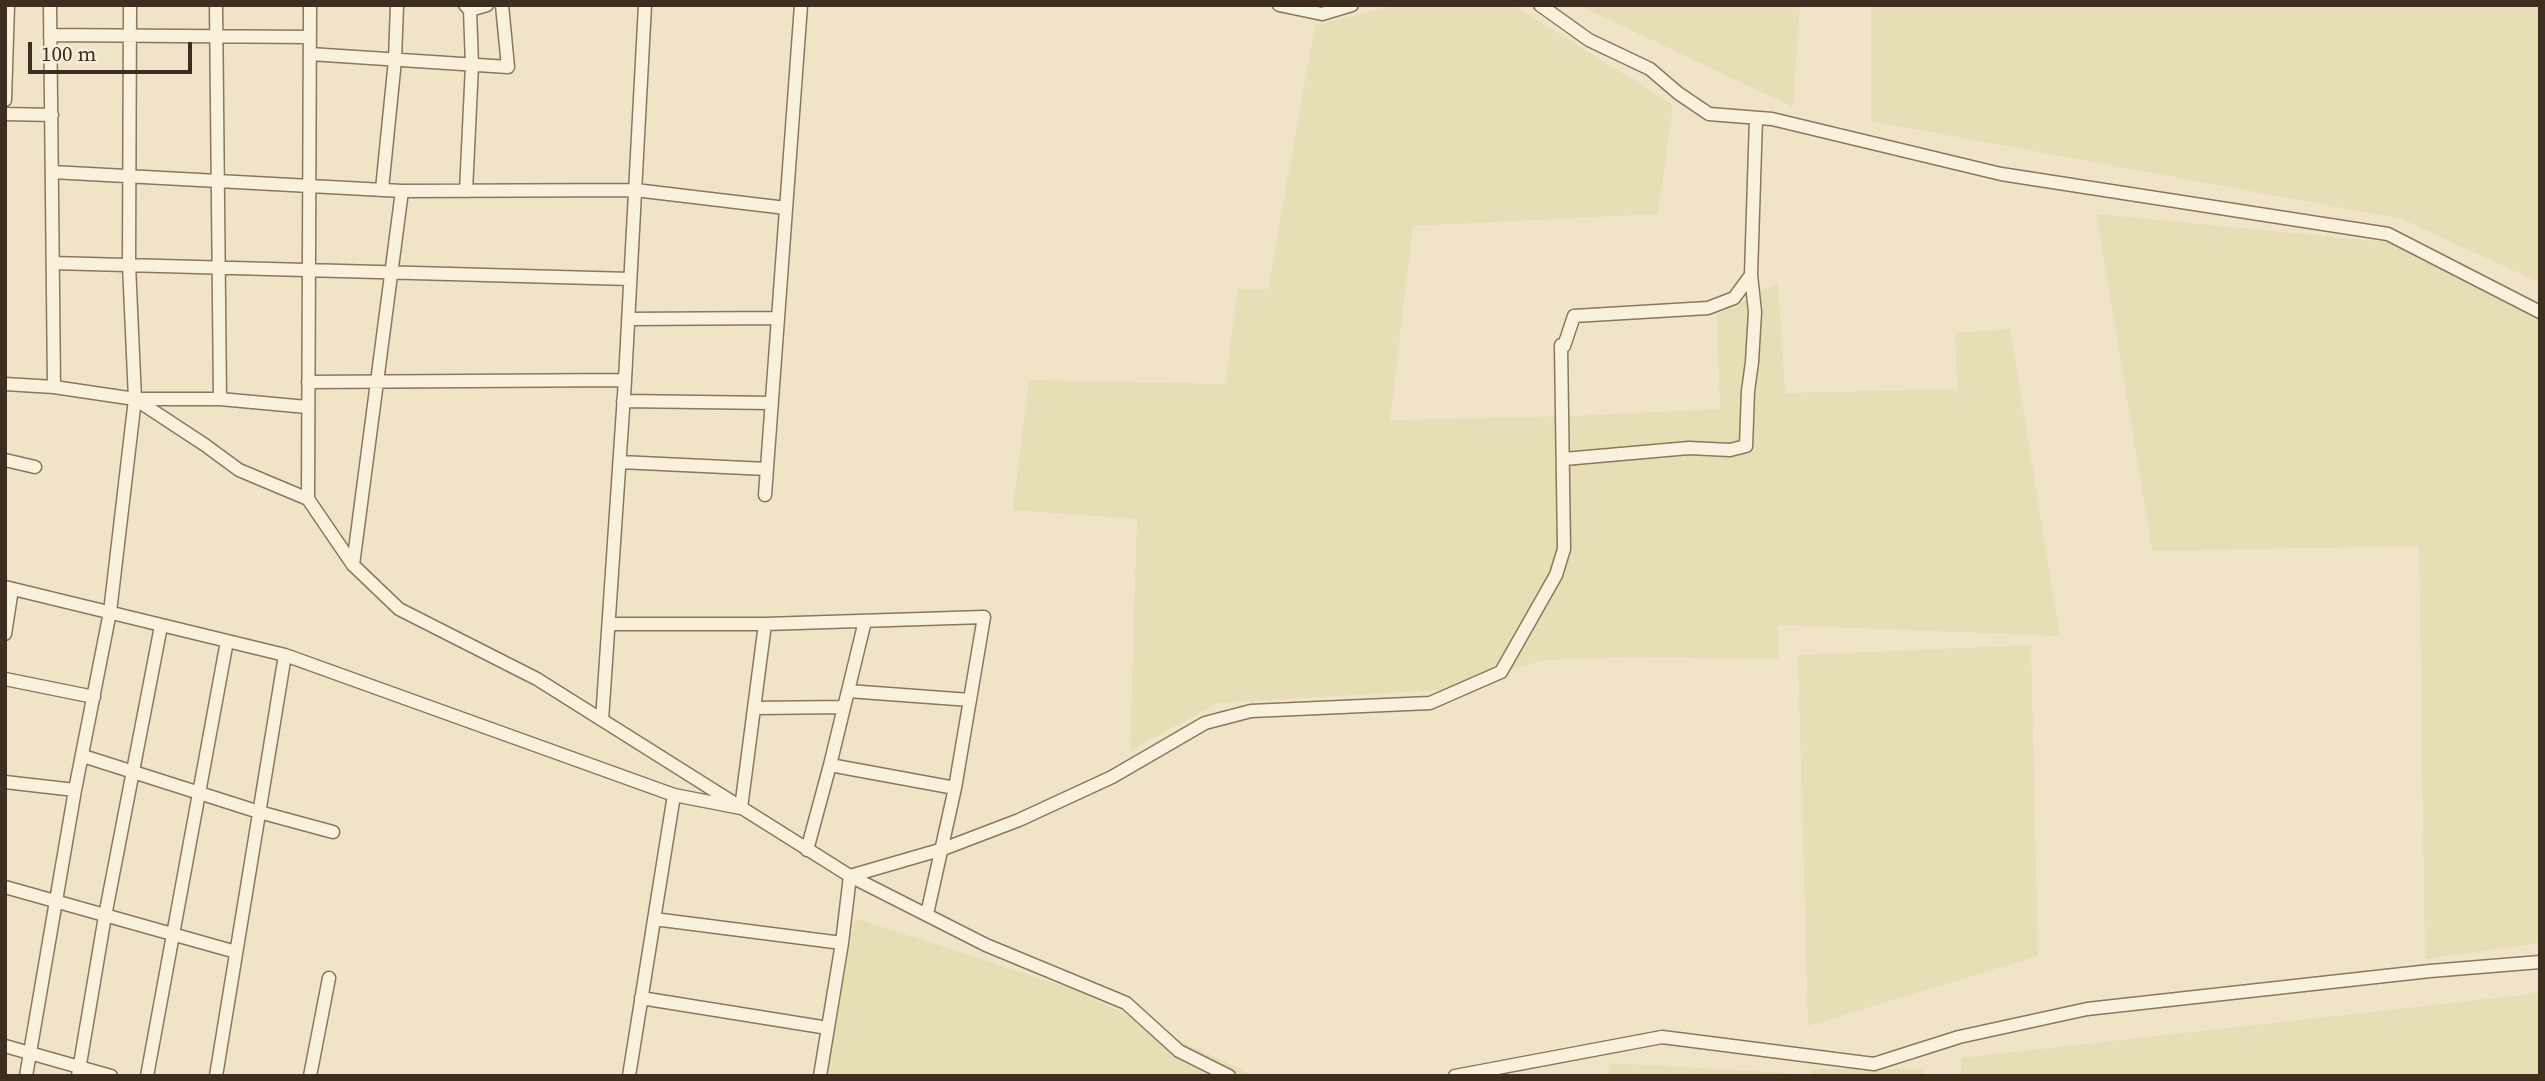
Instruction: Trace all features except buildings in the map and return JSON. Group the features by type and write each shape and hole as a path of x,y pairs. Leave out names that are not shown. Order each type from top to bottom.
{"street":[{"path":"5,100 8,5"},
{"path":"50,5 54,387"},
{"path":"26,1076 75,790 110,612 135,399 129,265 130,5"},
{"path":"216,5 220,399"},
{"path":"308,499 310,5"},
{"path":"382,189 395,60 397,5"},
{"path":"466,191 472,65 468,8 487,5"},
{"path":"310,54 508,67 502,5"},
{"path":"602,720 625,380 645,5"},
{"path":"765,495 801,5"},
{"path":"1279,5 1322,14 1352,5"},
{"path":"1540,5 1590,40 1650,69 1678,93 1709,114 1772,119 2001,174 2388,234 2540,312"},
{"path":"50,35 310,37"},
{"path":"5,114 52,115"},
{"path":"1564,459 1689,448 1730,450 1746,446 1755,312 1751,275 1756,118"},
{"path":"52,172 402,191 635,190 786,208"},
{"path":"353,565 402,191"},
{"path":"53,263 630,279"},
{"path":"850,876 943,849 1019,820 1112,777 1205,723 1251,711 1430,703 1501,672 1556,575 1564,549 1561,345 1564,346 1574,316 1708,308 1734,298 1751,275"},
{"path":"628,319 778,318"},
{"path":"308,382 625,380"},
{"path":"5,384 54,387 135,399 220,399 307,407"},
{"path":"135,399 239,470 308,499 353,565 399,609 537,679 850,876 986,945 1126,1003 1179,1051 1228,1076"},
{"path":"623,401 772,404"},
{"path":"5,460 35,467"},
{"path":"620,462 767,469"},
{"path":"5,634 9,588 285,654 674,795 741,808"},
{"path":"610,624 765,624 984,617 955,788 926,915"},
{"path":"807,850 865,621"},
{"path":"741,808 765,624"},
{"path":"79,1071 105,916 161,626"},
{"path":"147,1076 227,641"},
{"path":"216,1076 285,654"},
{"path":"5,679 94,697"},
{"path":"848,691 970,700"},
{"path":"755,708 844,708"},
{"path":"83,756 259,812 333,832"},
{"path":"830,765 955,788"},
{"path":"5,782 75,790"},
{"path":"629,1076 674,795"},
{"path":"820,1076 850,876"},
{"path":"5,887 236,952"},
{"path":"654,919 842,943"},
{"path":"1455,1076 1662,1037 1874,1064 1959,1037 2087,1009 2430,971 2540,962"},
{"path":"310,1076 328,978"},
{"path":"641,998 828,1028"},
{"path":"5,1045 79,1071 111,1076"}],"shaded area":[{"path":"1397,5 1515,6 1673,105 1658,214 1413,226 1390,420 1720,409 1717,314 1778,283 1785,393 1957,389 1955,333 2010,329 2060,636 1778,625 1779,659 1630,657 1544,660 1439,690 1217,703 1130,751 1137,519 1013,510 1029,380 1226,384 1237,289 1268,289 1315,25"},
{"path":"1578,5 1800,5 1793,107"},
{"path":"1871,5 2540,5 2540,283 2402,219 1871,121"},
{"path":"2096,214 2387,242 2540,312 2540,943 2425,959 2419,546 2152,551"},
{"path":"2031,645 2038,956 1808,1026 1798,655"},
{"path":"855,918 1075,990 1254,1076 826,1076"},
{"path":"2540,993 2540,1076 1961,1076 1961,1058"},
{"path":"1610,1063 1790,1073 1790,1076 1608,1076"},
{"path":"1812,1069 1924,1069 1924,1076 1811,1076"}]}
